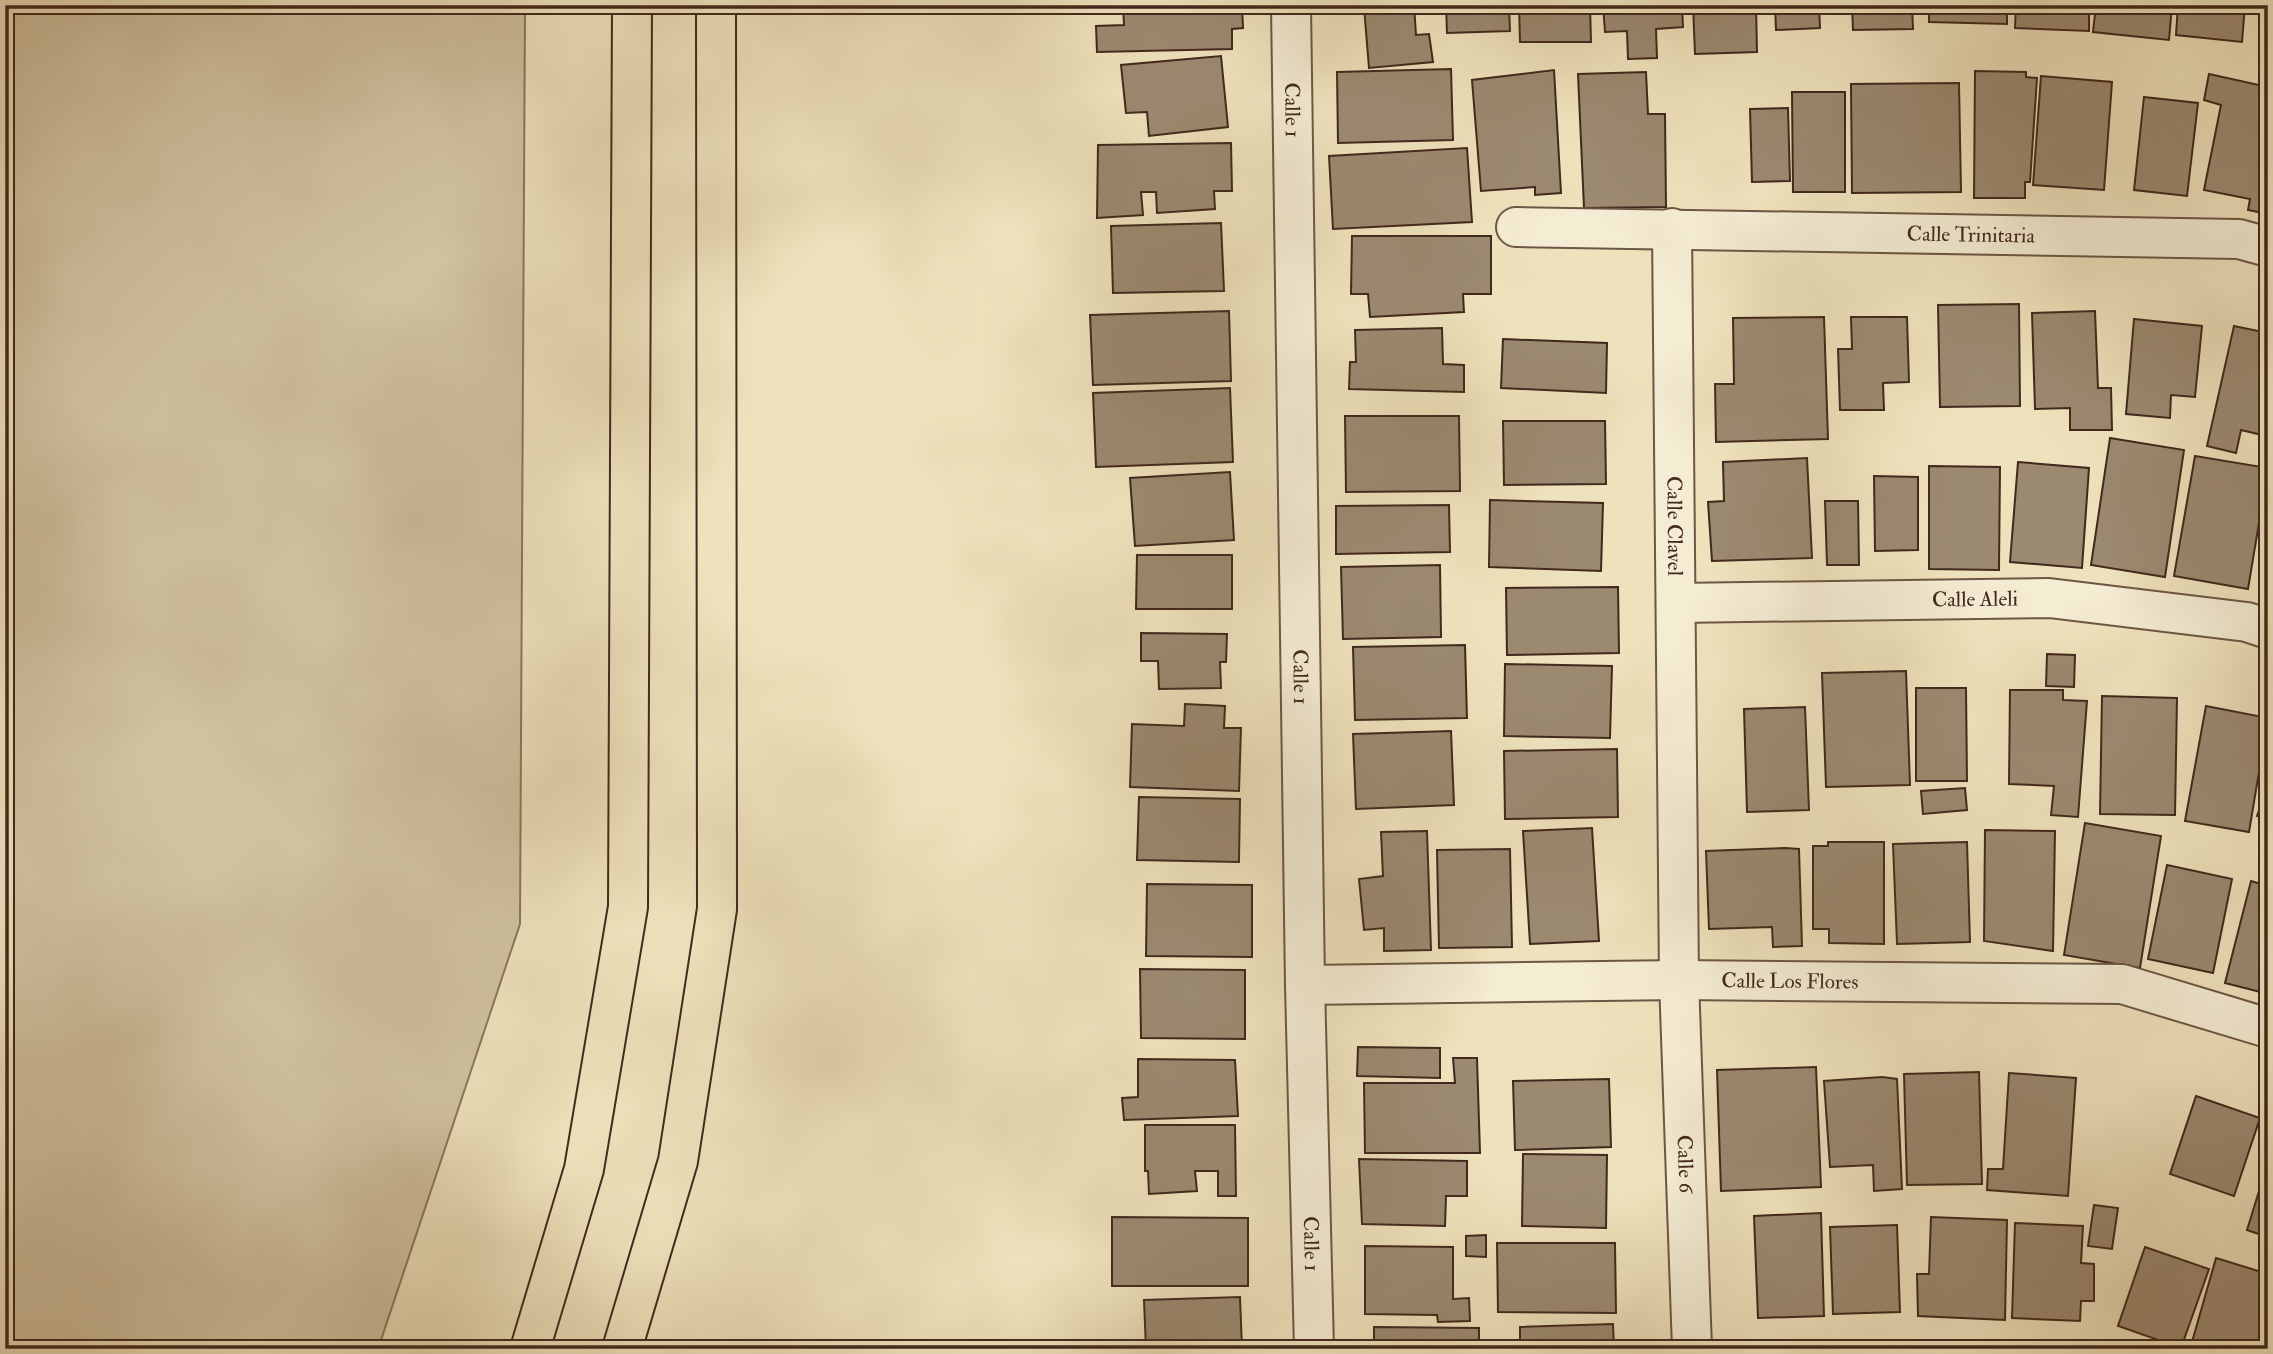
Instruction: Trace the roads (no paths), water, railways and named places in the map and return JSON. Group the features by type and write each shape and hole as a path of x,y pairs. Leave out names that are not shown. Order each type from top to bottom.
{"main road":[{"path":"530,1349 584,1168 628,907 632,5"},
{"path":"622,1349 677,1161 717,909 716,5"}],"street":[{"name":"Calle 1","path":"1291,5 1305,985 1314,1349"},
{"path":"1516,227 1672,228"},
{"name":"Calle Trinitaria","path":"1672,228 2239,239 2268,247"},
{"name":"Calle Clavel","path":"1672,228 1679,980"},
{"name":"Calle Aleli","path":"1677,603 2049,598 2247,622 2268,629"},
{"name":"Calle Los Flores","path":"1305,985 1679,980 2122,984 2268,1028"},
{"name":"Calle 6","path":"1679,980 1692,1349"}]}
